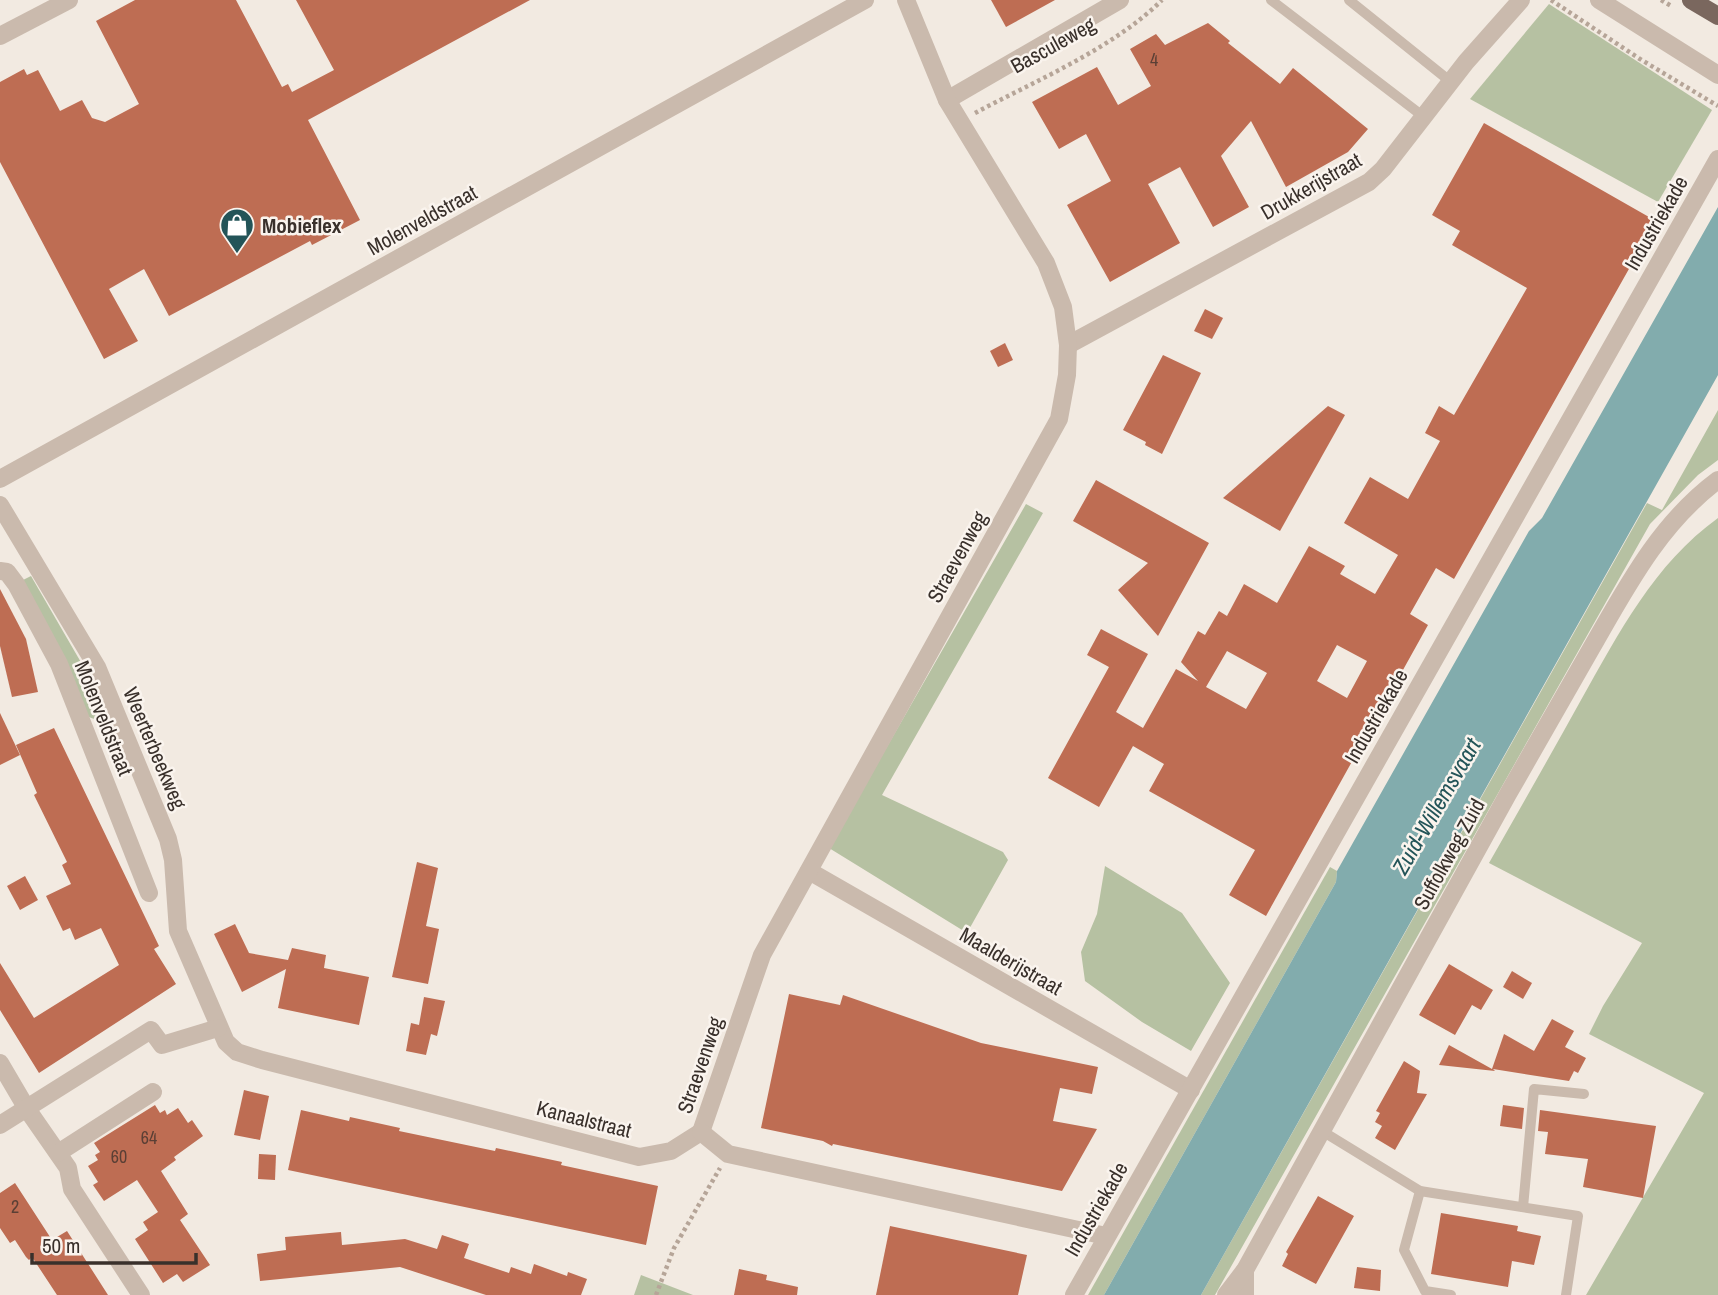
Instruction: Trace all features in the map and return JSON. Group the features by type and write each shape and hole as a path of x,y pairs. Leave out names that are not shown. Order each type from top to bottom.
{"main road":[{"path":"1691,0 1718,16"}],"street":[{"path":"0,36 69,0"},
{"name":"Molenveldstraat","path":"0,479 865,0"},
{"name":"Straevenweg","path":"701,1132 762,955 1059,419 1067,374 1068,345 1063,307 1046,263 947,100 905,0"},
{"name":"Basculeweg","path":"947,100 1120,0"},
{"name":"Drukkerijstraat","path":"1068,345 1370,182 1521,0"},
{"path":"1599,0 1718,75"},
{"name":"Industriekade","path":"1074,1295 1718,159"},
{"name":"Suffolkweg Zuid","path":"1226,1295 1245,1270 1539,738 1647,554 1691,502 1718,480"},
{"name":"Weerterbeekweg","path":"0,505 97,667 155,806 173,860 178,932 218,1027"},
{"name":"Molenveldstraat","path":"0,571 8,572 16,584 59,664 149,894"},
{"name":"Maalderijstraat","path":"808,871 1191,1090"},
{"path":"0,1125 151,1030 162,1045 218,1027"},
{"name":"Kanaalstraat","path":"218,1027 226,1042 237,1052 262,1060 639,1157 671,1151 701,1132"},
{"path":"0,1063 27,1109 68,1168 72,1189 141,1295"},
{"path":"58,1153 153,1092"},
{"path":"701,1132 728,1154 1106,1237"},
{"name":"Suffolkweg Zuid","path":"1245,1270 1245,1295"}],"lane":[{"path":"1349,0 1451,82"},
{"path":"1279,2 1424,117"},
{"path":"1523,1207 1534,1089 1584,1094"},
{"path":"1322,1131 1420,1191 1578,1216 1566,1295"},
{"path":"1420,1191 1404,1250 1425,1291 1451,1295"}],"path":[{"name":"Basculeweg","path":"960,121 1094,49 1137,23 1162,0"},
{"path":"1551,0 1718,106"},
{"path":"1559,6 1564,0"},
{"path":"656,1295 674,1248 728,1154"}],"green space":[{"path":"1549,4 1712,110 1658,202 1470,99"},
{"path":"1718,410 1718,460 1698,475 1650,524 1215,1295 1201,1295 1647,503 1662,510"},
{"path":"1026,504 1043,513 882,795 1003,852 1008,860 967,933 829,848"},
{"path":"1718,518 1718,1295 1586,1295 1704,1093 1589,1034 1642,943 1489,863 1624,625 1675,556"},
{"path":"31,576 86,671 111,725 102,729 97,720 86,716 23,580"},
{"path":"1105,866 1182,913 1230,983 1191,1051 1142,1022 1085,981 1081,952 1097,914"},
{"path":"1330,867 1337,871 1336,882 1104,1295 1088,1295"},
{"path":"641,1275 693,1295 634,1295"}],"water":[{"name":"Zuid-Willemsvaart","path":"1718,207 1718,375 1201,1295 1104,1295 1336,882 1337,871 1529,531 1542,518"}],"building":[{"path":"135,0 236,0 282,87 288,84 292,92 334,70 296,0 530,0 308,120 360,220 312,245 310,241 169,316 144,269 109,289 138,341 104,359 0,162 0,82 24,69 27,75 38,70 60,111 82,100 92,118 105,122 139,104 96,21"},
{"path":"991,0 1055,0 1006,27"},
{"path":"1208,23 1230,41 1228,43 1280,84 1293,68 1368,129 1348,152 1286,187 1251,121 1221,156 1249,207 1213,227 1180,167 1148,184 1180,243 1110,282 1067,205 1111,181 1086,134 1059,149 1032,102 1097,67 1118,105 1151,86 1130,49 1156,34 1165,45"},
{"path":"1484,123 1656,221 1454,579 1436,568 1410,614 1428,625 1266,916 1229,895 1255,850 1149,791 1164,764 1133,746 1099,807 1048,778 1109,667 1087,655 1101,629 1148,654 1116,712 1143,728 1176,669 1198,681 1181,662 1198,631 1205,635 1219,611 1227,616 1244,584 1277,603 1309,546 1345,566 1340,574 1375,594 1398,555 1344,523 1370,477 1408,499 1440,441 1425,433 1439,406 1454,415 1527,288 1452,245 1460,231 1432,215","holes":["1337,645 1367,661 1347,698 1317,681","1227,651 1267,673 1246,709 1206,687"]},
{"path":"1205,309 1223,318 1212,339 1194,331"},
{"path":"1005,343 1013,360 998,367 990,351"},
{"path":"1163,355 1201,373 1162,454 1123,430"},
{"path":"1328,406 1345,415 1280,531 1223,498"},
{"path":"1096,480 1209,543 1158,636 1118,590 1148,563 1073,521"},
{"path":"0,589 26,639 38,692 12,697 0,646"},
{"path":"0,713 20,755 0,765"},
{"path":"54,728 159,946 154,949 176,984 39,1073 0,1010 0,963 34,1018 119,965 101,928 75,940 70,928 63,931 46,896 71,884 62,865 67,862 34,795 37,793 16,745"},
{"path":"417,862 438,868 426,926 439,929 428,984 392,977"},
{"path":"25,876 38,900 20,910 7,886"},
{"path":"235,924 249,953 288,960 292,948 326,955 324,968 369,977 359,1025 278,1008 286,969 242,992 214,934"},
{"path":"1449,964 1493,990 1481,1010 1472,1005 1455,1035 1419,1015"},
{"path":"1512,971 1532,983 1523,999 1503,987"},
{"path":"789,994 840,1005 843,995 981,1043 1098,1067 1092,1094 1060,1088 1053,1121 1097,1129 1062,1191 833,1144 832,1146 823,1141 761,1128"},
{"path":"424,997 445,1001 437,1036 431,1034 426,1055 406,1051 411,1023 419,1025"},
{"path":"1552,1019 1574,1031 1565,1047 1586,1058 1578,1073 1574,1071 1569,1081 1493,1069 1495,1071 1439,1065 1449,1045 1492,1069 1504,1034 1534,1051"},
{"path":"1404,1061 1420,1071 1417,1093 1427,1094 1395,1150 1375,1138 1382,1126 1375,1122 1380,1113 1376,1111"},
{"path":"244,1090 269,1096 260,1140 234,1135"},
{"path":"155,1105 160,1113 165,1110 167,1115 178,1108 188,1123 192,1120 203,1136 174,1157 176,1160 161,1171 188,1214 180,1220 210,1265 183,1282 177,1274 163,1283 135,1239 148,1230 143,1222 158,1212 137,1180 104,1201 93,1185 98,1182 88,1166 98,1160 95,1155 100,1152 94,1143"},
{"path":"1503,1105 1524,1108 1522,1129 1500,1126"},
{"path":"301,1110 349,1121 350,1117 400,1128 399,1131 562,1162 561,1165 658,1186 646,1245 288,1170"},
{"path":"1540,1110 1656,1126 1643,1198 1583,1187 1588,1159 1545,1154 1548,1132 1538,1131"},
{"path":"259,1154 276,1155 275,1180 258,1179"},
{"path":"15,1183 52,1240 67,1231 108,1295 57,1295 32,1257 29,1260 26,1257 15,1240 10,1243 0,1228 0,1193"},
{"path":"1318,1196 1354,1216 1316,1284 1282,1266 1288,1254 1286,1252"},
{"path":"1441,1213 1518,1226 1517,1231 1541,1236 1534,1265 1512,1261 1508,1287 1431,1274"},
{"path":"890,1226 1027,1255 1018,1295 876,1295"},
{"path":"341,1232 342,1245 405,1239 437,1249 442,1235 469,1244 464,1258 509,1273 511,1267 531,1274 534,1264 567,1276 568,1272 587,1279 581,1295 486,1295 400,1267 260,1281 257,1254 286,1250 285,1237"},
{"path":"1357,1267 1381,1270 1380,1291 1354,1288"},
{"path":"739,1269 767,1275 766,1280 798,1287 797,1295 734,1295"}],"place":[{"name":"Mobieflex","path":"237,255"}]}
